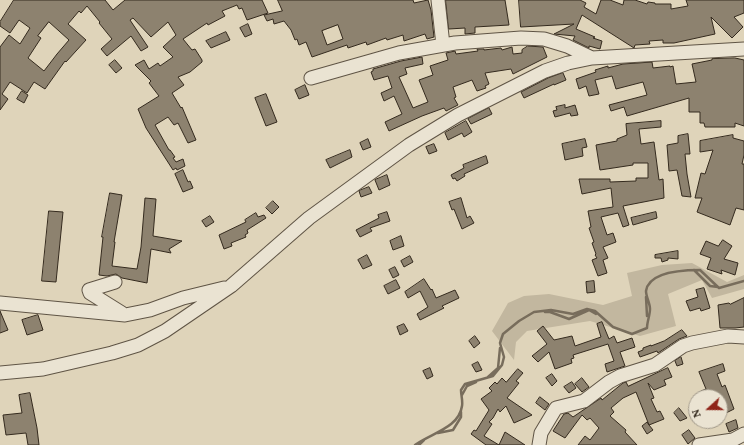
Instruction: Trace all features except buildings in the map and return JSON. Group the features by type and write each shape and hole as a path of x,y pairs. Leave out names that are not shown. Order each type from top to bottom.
{"street":[{"path":"438,0 443,45"},
{"path":"311,78 399,52 443,45 521,38 544,39 567,46 592,58"},
{"path":"0,373 43,370 112,353 138,345 165,331 231,286 309,218 410,145 458,115 545,71 568,62 592,58 744,49"},
{"path":"115,282 89,290 90,293 125,315"},
{"path":"0,303 125,315 150,310 183,298 231,286"},
{"path":"539,445 541,433 556,408 584,401 609,382 620,376 655,365 683,346 728,336 744,337"},
{"path":"699,445 737,440"}],"shaded area":[{"path":"692,263 727,282 744,275 744,289 712,298 702,280 668,294 676,326 640,336 590,321 527,331 516,342 514,360 492,331 508,303 524,296 549,294 603,305 632,296 627,273 662,265"}],"waterway":[{"path":"694,270 710,286 718,287"},
{"path":"415,445 456,420 460,414 462,406 461,390 465,384 493,376 502,365 504,357 500,343 503,334 519,321 534,312 551,310 573,314 587,309 595,311 613,327 632,334 647,328 650,309 646,291 653,279 677,271 700,270 719,288 744,281"},
{"path":"646,297 647,316"},
{"path":"545,312 550,312 569,319 589,310 596,314"},
{"path":"488,377 498,368 500,348"},
{"path":"462,395 467,386 476,382"},
{"path":"438,433 453,430 461,417 461,412"},
{"path":"419,445 424,440"}]}
